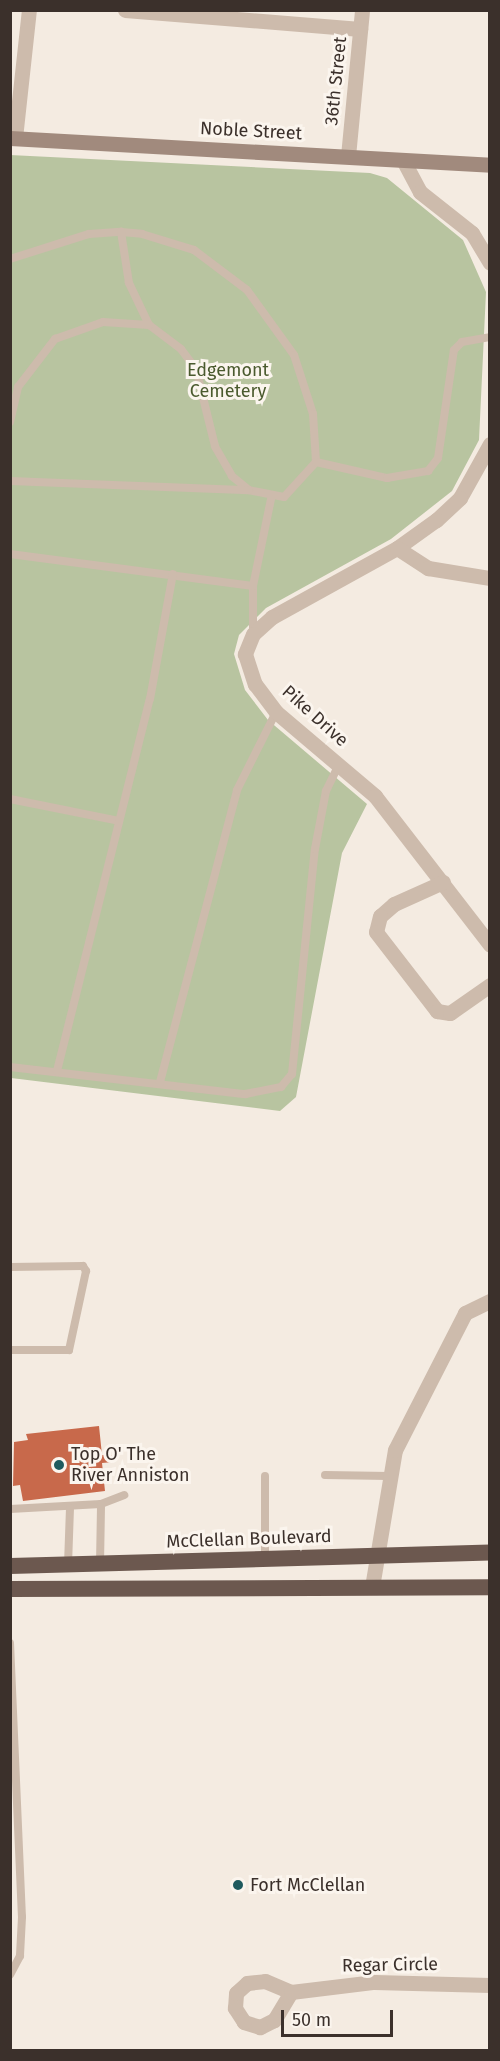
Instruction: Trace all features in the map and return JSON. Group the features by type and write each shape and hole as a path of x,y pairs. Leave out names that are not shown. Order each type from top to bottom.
{"highway":[{"name":"McClellan Boulevard","path":"10,1566 489,1553"},
{"path":"10,1589 489,1587"}],"main road":[{"name":"Noble Street","path":"13,138 489,165"}],"street":[{"path":"13,138 18,26 29,10"},
{"path":"125,10 360,29"},
{"name":"36th Street","path":"348,156 362,10"},
{"path":"403,160 420,192 472,233 489,263"},
{"path":"252,634 272,617 397,548 460,498 489,444"},
{"path":"397,548 428,568 489,578"},
{"name":"Pike Drive","path":"252,634 245,654 248,670 276,712 375,796 489,945"},
{"path":"443,882 394,904 380,916 376,932 437,1011 450,1013 489,985"},
{"path":"372,1587 374,1555 389,1476 420,1395 465,1313 489,1301"},
{"name":"Regar Circle","path":"291,1992 374,1982 489,1986"}],"lane":[{"path":"10,260 69,238 121,232 194,250 262,307 294,356 305,386 316,462 299,486 271,499 249,490 232,476 215,446 196,369 181,349 148,325 122,264 121,232"},
{"path":"10,422 28,368 56,339 103,322 148,325"},
{"path":"316,462 387,478 428,471 438,458 454,350 462,342 489,337"},
{"path":"10,481 249,490"},
{"path":"252,634 253,586 271,499"},
{"path":"10,554 253,586"},
{"path":"57,1071 119,821 173,574"},
{"path":"160,1082 237,790 276,712"},
{"path":"10,1066 160,1082 245,1094 281,1087 292,1074 315,849 326,791 339,764"},
{"path":"10,799 119,821"},
{"path":"10,1267 83,1266 86,1271 69,1350 10,1350"},
{"path":"325,1475 389,1476"},
{"path":"265,1558 266,1476"},
{"path":"10,1509 70,1508 101,1504 124,1495"},
{"path":"100,1564 101,1504"},
{"path":"68,1564 70,1508"},
{"path":"10,1642 22,1917 20,1956 10,1975"}],"green space":[{"name":"Edgemont Cemetery","path":"10,155 370,173 387,178 463,240 486,292 479,440 452,491 391,539 266,608 239,635 234,654 245,690 268,720 367,804 342,853 296,1097 280,1111 11,1078"}],"building":[{"name":"Top O' The River Anniston","path":"99,1426 102,1455 112,1455 113,1462 102,1463 105,1491 23,1501 20,1485 13,1486 14,1442 28,1440 26,1434"}],"place":[{"name":"Top O' The River Anniston","path":"59,1465"},
{"name":"Fort McClellan","path":"238,1885"}]}
